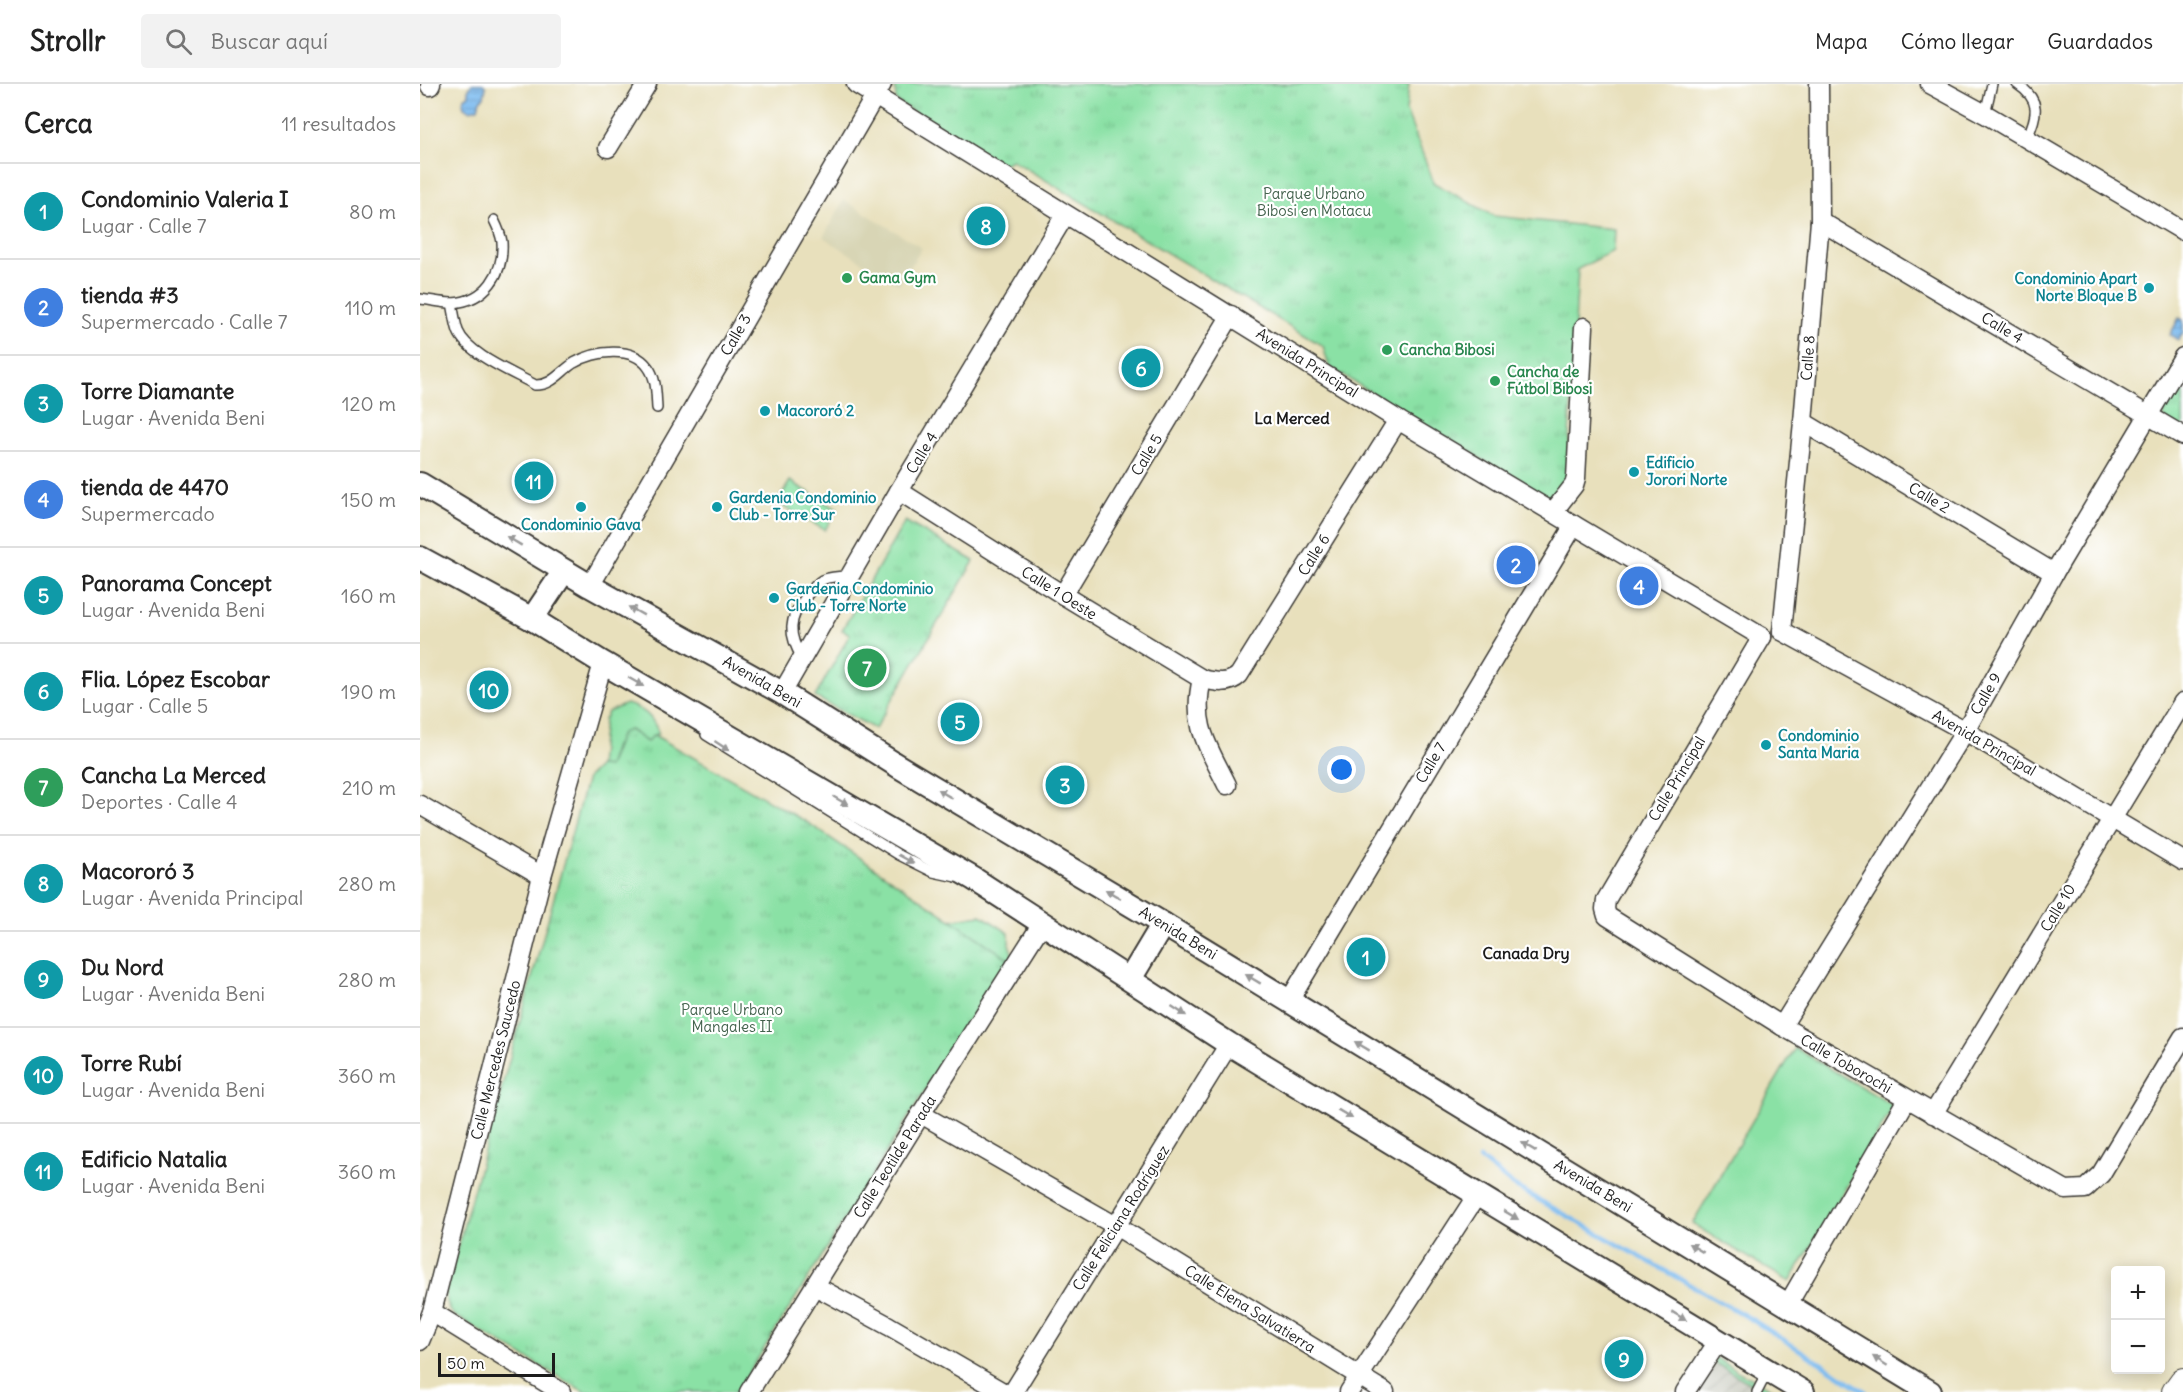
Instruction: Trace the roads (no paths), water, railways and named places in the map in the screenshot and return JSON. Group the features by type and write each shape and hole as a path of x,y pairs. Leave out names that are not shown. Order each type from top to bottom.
{"main road":[{"path":"2175,1392 2183,1381"}],"street":[{"path":"608,148 647,84"},
{"name":"Avenida Principal","path":"856,84 878,90 1065,215 1231,315 1398,420 1762,637"},
{"name":"Calle 8","path":"1782,631 1820,221 1819,84"},
{"path":"1930,84 2027,138 2183,231"},
{"name":"Calle 3","path":"590,586 878,90"},
{"name":"Calle 4","path":"782,693 899,491 1065,215"},
{"name":"Calle 4","path":"1820,221 2183,436"},
{"name":"Calle 5","path":"1063,596 1231,315"},
{"path":"1553,512 1574,485 1576,478 1584,327"},
{"name":"Calle 9","path":"1782,1026 1965,731 2055,573 2183,357"},
{"name":"Calle 6","path":"1224,682 1234,680 1239,675 1398,420"},
{"name":"Calle 2","path":"1803,422 2055,573"},
{"name":"Avenida Beni","path":"420,484 564,571 782,693 898,766 1163,924 1929,1392"},
{"name":"Calle 1 Oeste","path":"899,491 1063,596 1202,679 1224,682"},
{"name":"Calle 7","path":"1289,1001 1574,525"},
{"path":"420,558 532,619 603,663 974,879 1229,1044 1803,1392"},
{"path":"532,619 564,571"},
{"path":"1762,637 1782,631"},
{"name":"Avenida Principal","path":"1782,631 1965,731 2183,861"},
{"name":"Calle Principal","path":"1614,921 1607,916 1606,900 1762,637"},
{"name":"Calle Mercedes Saucedo","path":"420,1341 432,1312 542,876 603,663"},
{"path":"1202,679 1198,695 1199,723 1227,785"},
{"name":"Calle 10","path":"1933,1114 2183,702"},
{"path":"420,805 542,876"},
{"name":"Calle Toborochi","path":"1614,921 1782,1026 2066,1190 2085,1189 2101,1174 2183,1037"},
{"name":"Calle Teotilde Parada","path":"749,1392 1043,922"},
{"path":"1130,979 1163,924"},
{"name":"Calle Feliciana Rodríguez","path":"1014,1392 1229,1044"},
{"path":"1788,1304 1907,1100"},
{"name":"Calle Elena Salvatierra","path":"921,1114 1116,1226 1354,1384 1385,1392"},
{"path":"1354,1384 1477,1195"},
{"path":"815,1286 1003,1392"},
{"path":"432,1312 561,1392"},
{"path":"1684,1392 1719,1340"}],"lane":[{"path":"1985,114 1992,84"},
{"path":"2017,84 2032,95 2036,111 2027,138"},
{"path":"420,299 452,303 467,300 483,292 493,282 499,267 502,241 494,220"},
{"path":"452,303 458,331 464,341 474,350 535,386 543,386 552,381 573,364 591,354 611,352 632,356 648,366 655,381 657,408"},
{"path":"802,658 793,643 791,630 794,615 800,604 823,579 850,575"},
{"path":"1757,1392 1768,1371"}],"water":[{"path":"472,84 483,84 486,87 478,108 470,110 464,107 463,101 469,95 468,90"},
{"path":"2179,318 2183,320 2183,332 2178,340 2170,335"}],"waterway":[{"path":"1480,1159 1514,1186 1751,1319 1866,1392"}],"place":[{"name":"Macororó 3","path":"986,226"},
{"name":"Gama Gym","path":"847,278"},
{"name":"Condominio Apart Norte Bloque B","path":"2149,288"},
{"name":"Cancha Bibosi","path":"1387,350"},
{"name":"Flia. López Escobar","path":"1141,368"},
{"name":"Cancha de Fútbol Bibosi","path":"1495,381"},
{"name":"Macororó 2","path":"765,411"},
{"name":"Edificio Jorori Norte","path":"1634,472"},
{"name":"Edificio Natalia","path":"534,481"},
{"name":"Condominio Gava","path":"581,507"},
{"name":"Gardenia Condominio Club - Torre Sur","path":"717,507"},
{"name":"tienda #3","path":"1516,565"},
{"name":"tienda de 4470","path":"1639,586"},
{"name":"Gardenia Condominio Club - Torre Norte","path":"774,598"},
{"name":"Cancha La Merced","path":"867,668"},
{"name":"Torre Rubí","path":"489,690"},
{"name":"Panorama Concept","path":"960,722"},
{"name":"Condominio Santa Maria","path":"1766,745"},
{"name":"Torre Diamante","path":"1065,785"},
{"name":"Condominio Valeria I","path":"1366,957"},
{"name":"Du Nord","path":"1624,1359"}],"district":[{"name":"La Merced","path":"1292,418"},
{"name":"Canada Dry","path":"1526,953"}],"park label":[{"name":"Parque Urbano Bibosi en Motacu","path":"1314,202"},
{"name":"Parque Urbano Mangales II","path":"732,1018"}]}
